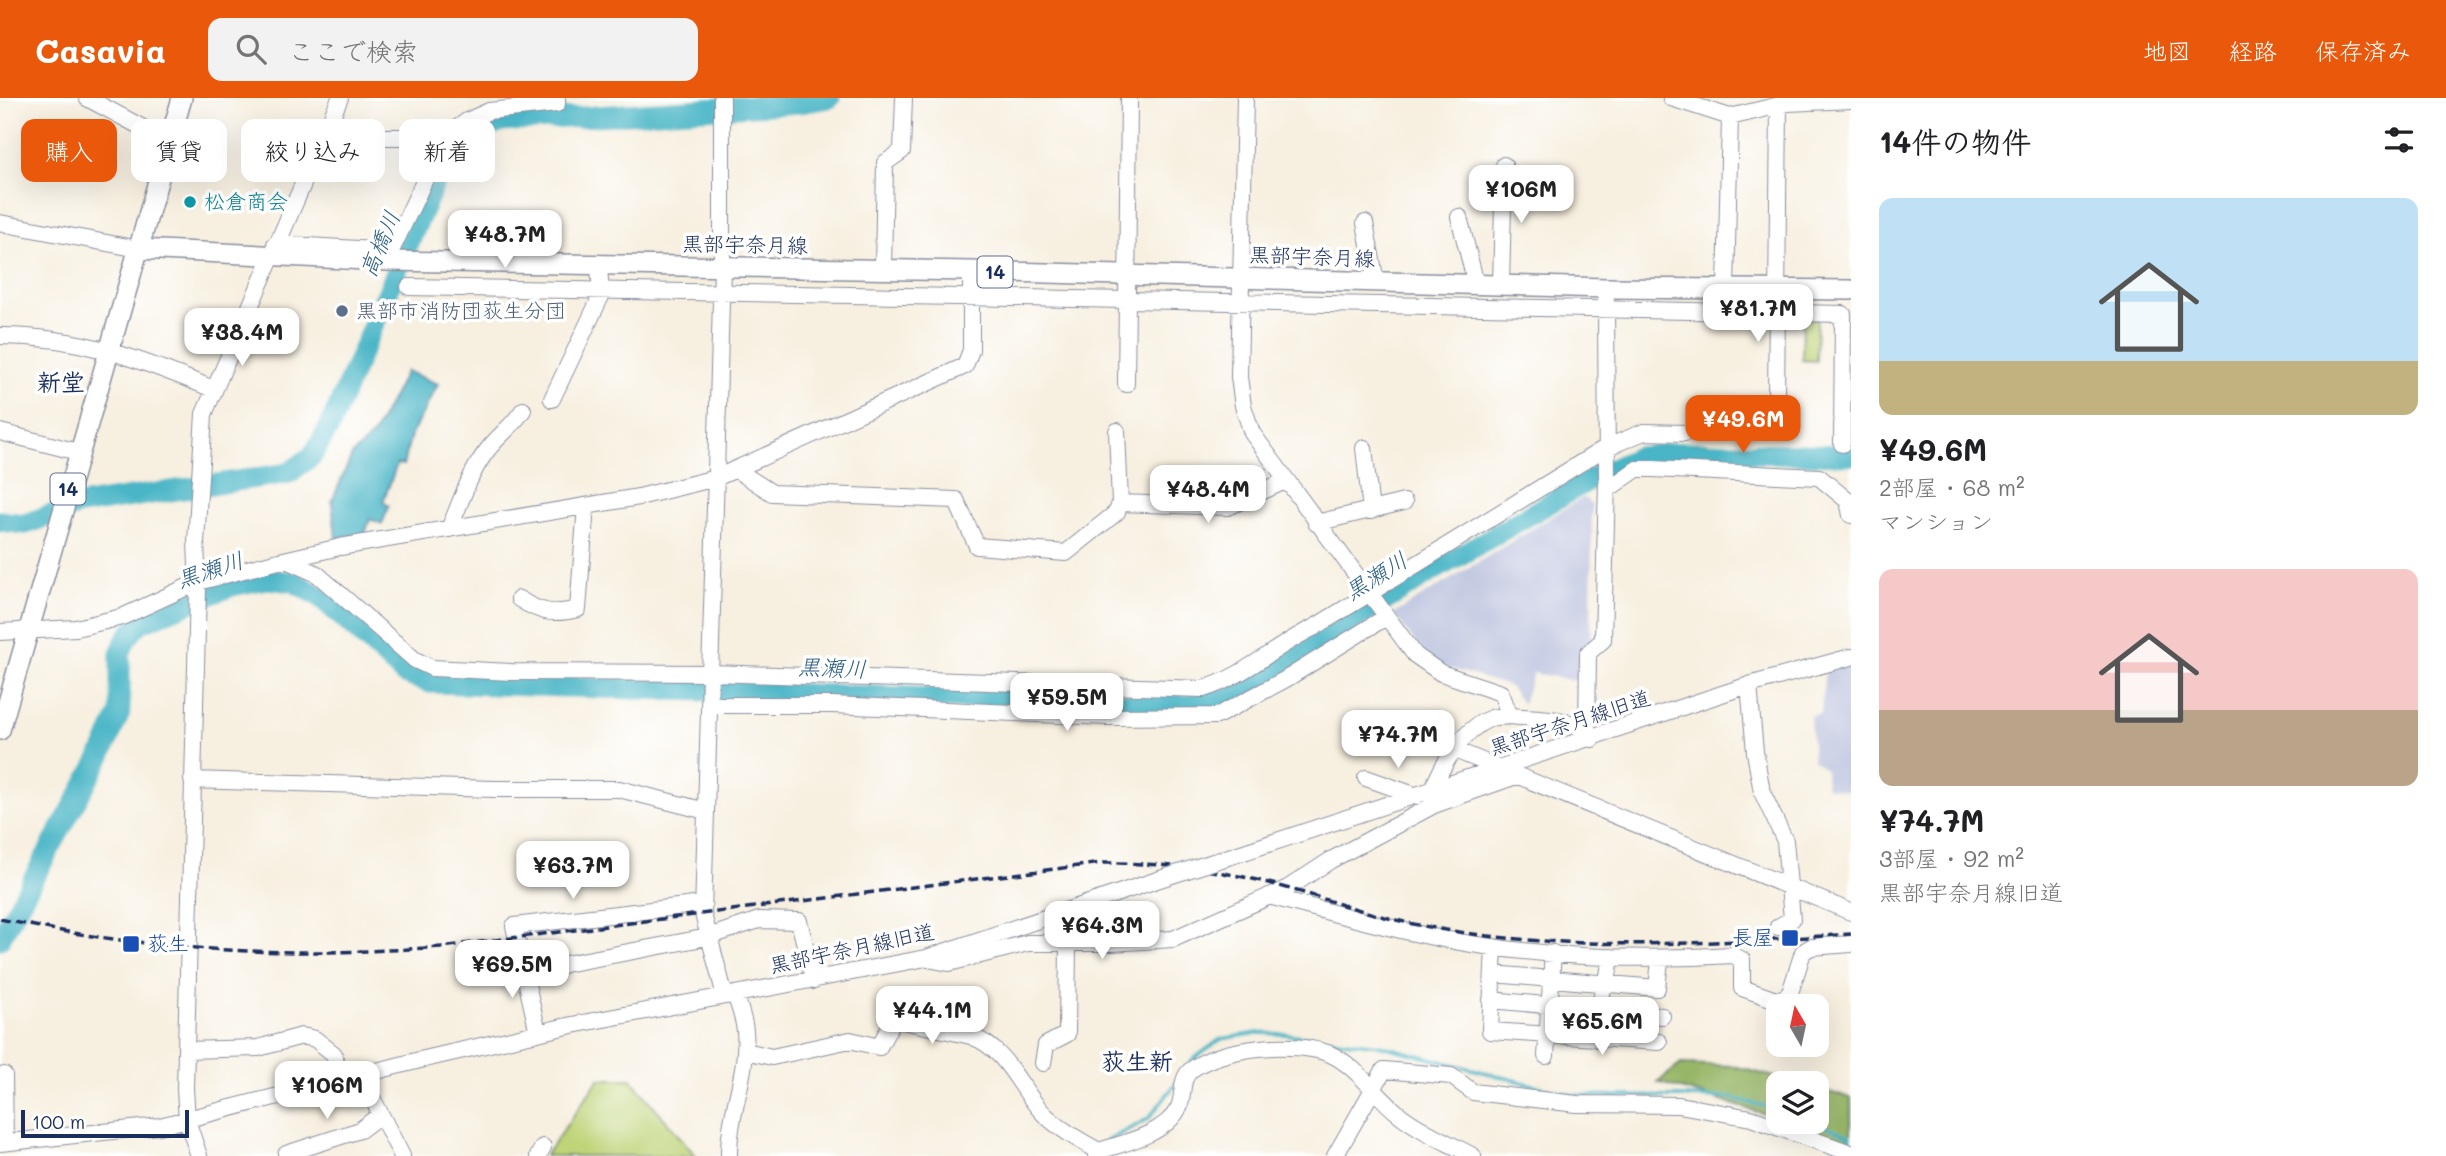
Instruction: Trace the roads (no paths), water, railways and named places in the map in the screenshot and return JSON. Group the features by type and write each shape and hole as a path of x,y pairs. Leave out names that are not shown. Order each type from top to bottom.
{"main road":[{"path":"177,119 182,98"},
{"path":"139,249 159,182"},
{"name":"黒部宇奈月線","path":"139,249 273,250 722,268 971,271 1606,288 1851,290"},
{"name":"14","path":"0,730 78,452 139,249"}],"street":[{"path":"86,98 131,122"},
{"path":"331,119 340,98"},
{"path":"471,119 489,111 557,104 557,98"},
{"path":"722,98 722,268 703,904 708,937 746,1030 745,1051 733,1110 729,1156"},
{"path":"883,271 885,163 902,151 904,98"},
{"path":"1126,384 1129,98"},
{"path":"1245,98 1239,377 1243,406 1252,433 1415,655 1441,673 1502,693 1510,716"},
{"path":"1671,98 1730,117 1784,102 1851,100"},
{"path":"1776,400 1784,102"},
{"path":"1726,289 1730,117"},
{"path":"1501,285 1504,165"},
{"path":"199,1156 187,1121 186,1049 198,586 196,542 204,414 303,182"},
{"path":"273,250 391,251 424,182"},
{"path":"1460,217 1476,284"},
{"path":"0,223 139,249"},
{"path":"1365,223 1376,282"},
{"path":"552,399 601,296 599,265"},
{"path":"0,632 76,628 122,617 198,586 286,560 586,506 716,478 964,366 971,350 971,271"},
{"path":"409,287 1847,314 1842,444"},
{"path":"1590,736 1588,653 1603,640 1607,485 1606,288"},
{"path":"0,335 59,338 132,356 213,389"},
{"path":"449,529 478,463 491,445 513,426 523,410"},
{"path":"735,469 772,493 956,500 977,546 1066,553 1117,512 1120,503 1117,431"},
{"path":"0,432 78,452"},
{"path":"286,560 317,574 415,660 432,668 512,673 711,675 1203,689 1220,684 1370,596 1605,452 1644,432 1685,433"},
{"path":"1364,449 1371,511"},
{"path":"1607,485 1637,469 1819,477 1848,501 1851,515"},
{"path":"1120,503 1228,507 1285,481"},
{"path":"1316,523 1404,502"},
{"path":"519,599 540,613 555,614 578,609 586,506"},
{"path":"710,708 832,705 1107,717 1217,716 1286,680 1385,615"},
{"name":"黒部宇奈月線旧道","path":"3,1142 132,1131 187,1121 538,1033 926,958 1498,770 1590,736 1749,685 1851,657"},
{"path":"1749,685 1755,752 1762,792 1785,841 1792,919 1778,927"},
{"path":"1366,778 1425,793 1473,729 1490,718 1510,716 1570,722 1590,736"},
{"path":"1455,750 1498,770 1788,884 1851,912"},
{"path":"926,958 949,963 1028,943 1173,939 1269,896 1434,805 1516,776"},
{"path":"192,779 494,789 619,789 706,811"},
{"path":"1269,896 1416,933 1494,947 1660,960 1733,956 1742,960 1742,988 1779,1001 1790,993 1803,952 1811,947 1851,944"},
{"path":"538,1033 514,926 703,904"},
{"path":"526,979 565,964 708,937 759,920 799,921 814,981"},
{"path":"1043,1063 1046,1045 1068,1034 1068,943"},
{"path":"1494,947 1490,1031 1659,1042"},
{"path":"1546,1056 1553,953"},
{"path":"1598,1039 1603,984 1608,976 1611,957"},
{"path":"1493,974 1657,988 1660,960"},
{"path":"1492,1000 1662,1016"},
{"path":"745,1051 772,1057 850,1040 879,1047 894,1019 971,1036 982,1040 1011,1066 1043,1114 1098,1154 1163,1125 1179,1109 1187,1073 1219,1054 1252,1049 1311,1049 1332,1055 1373,1088 1399,1114 1473,1156"},
{"path":"186,1049 258,1048 302,1036 315,1039 334,1054 341,1081"},
{"path":"1335,1156 1384,1070 1451,1076 1473,1092 1577,1104 1679,1105 1751,1118 1851,1153"},
{"path":"3,1142 4,1075"},
{"path":"361,1076 401,1156"},
{"path":"286,1154 360,1130 380,1115"}],"water":[{"path":"406,371 438,384 411,435 403,465 397,464 383,502 389,506 382,524 370,519 365,534 336,538 332,501 352,455 373,435"}],"waterway":[{"name":"高橋川","path":"0,521 25,524 79,505 289,473 312,456 329,428 445,159 468,134 502,122 800,103 830,98"},
{"name":"黒瀬川","path":"0,939 100,758 120,713 120,654 126,639 140,623 232,586 267,579 294,582 319,596 404,674 430,683 1186,705 1232,697 1428,574 1593,478 1638,457 1684,452 1851,455"},
{"path":"1191,1061 1221,1039 1258,1033 1284,1034 1379,1045 1572,1095 1731,1098 1766,1106"},
{"path":"1107,1141 1148,1119 1177,1082"},
{"path":"1829,1127 1851,1137"}],"railway":[{"path":"0,919 112,939 219,950 383,950 441,947 1102,863 1168,866 1217,872 1280,886 1418,925 1525,940 1634,944 1851,934"}],"place":[{"name":"松倉商会","path":"190,202"},
{"name":"黒部市消防団荻生分団","path":"342,311"},
{"name":"長屋","path":"1790,938"},
{"name":"荻生","path":"131,944"}],"district":[{"name":"新堂","path":"61,383"},
{"name":"荻生新","path":"1137,1062"}]}
